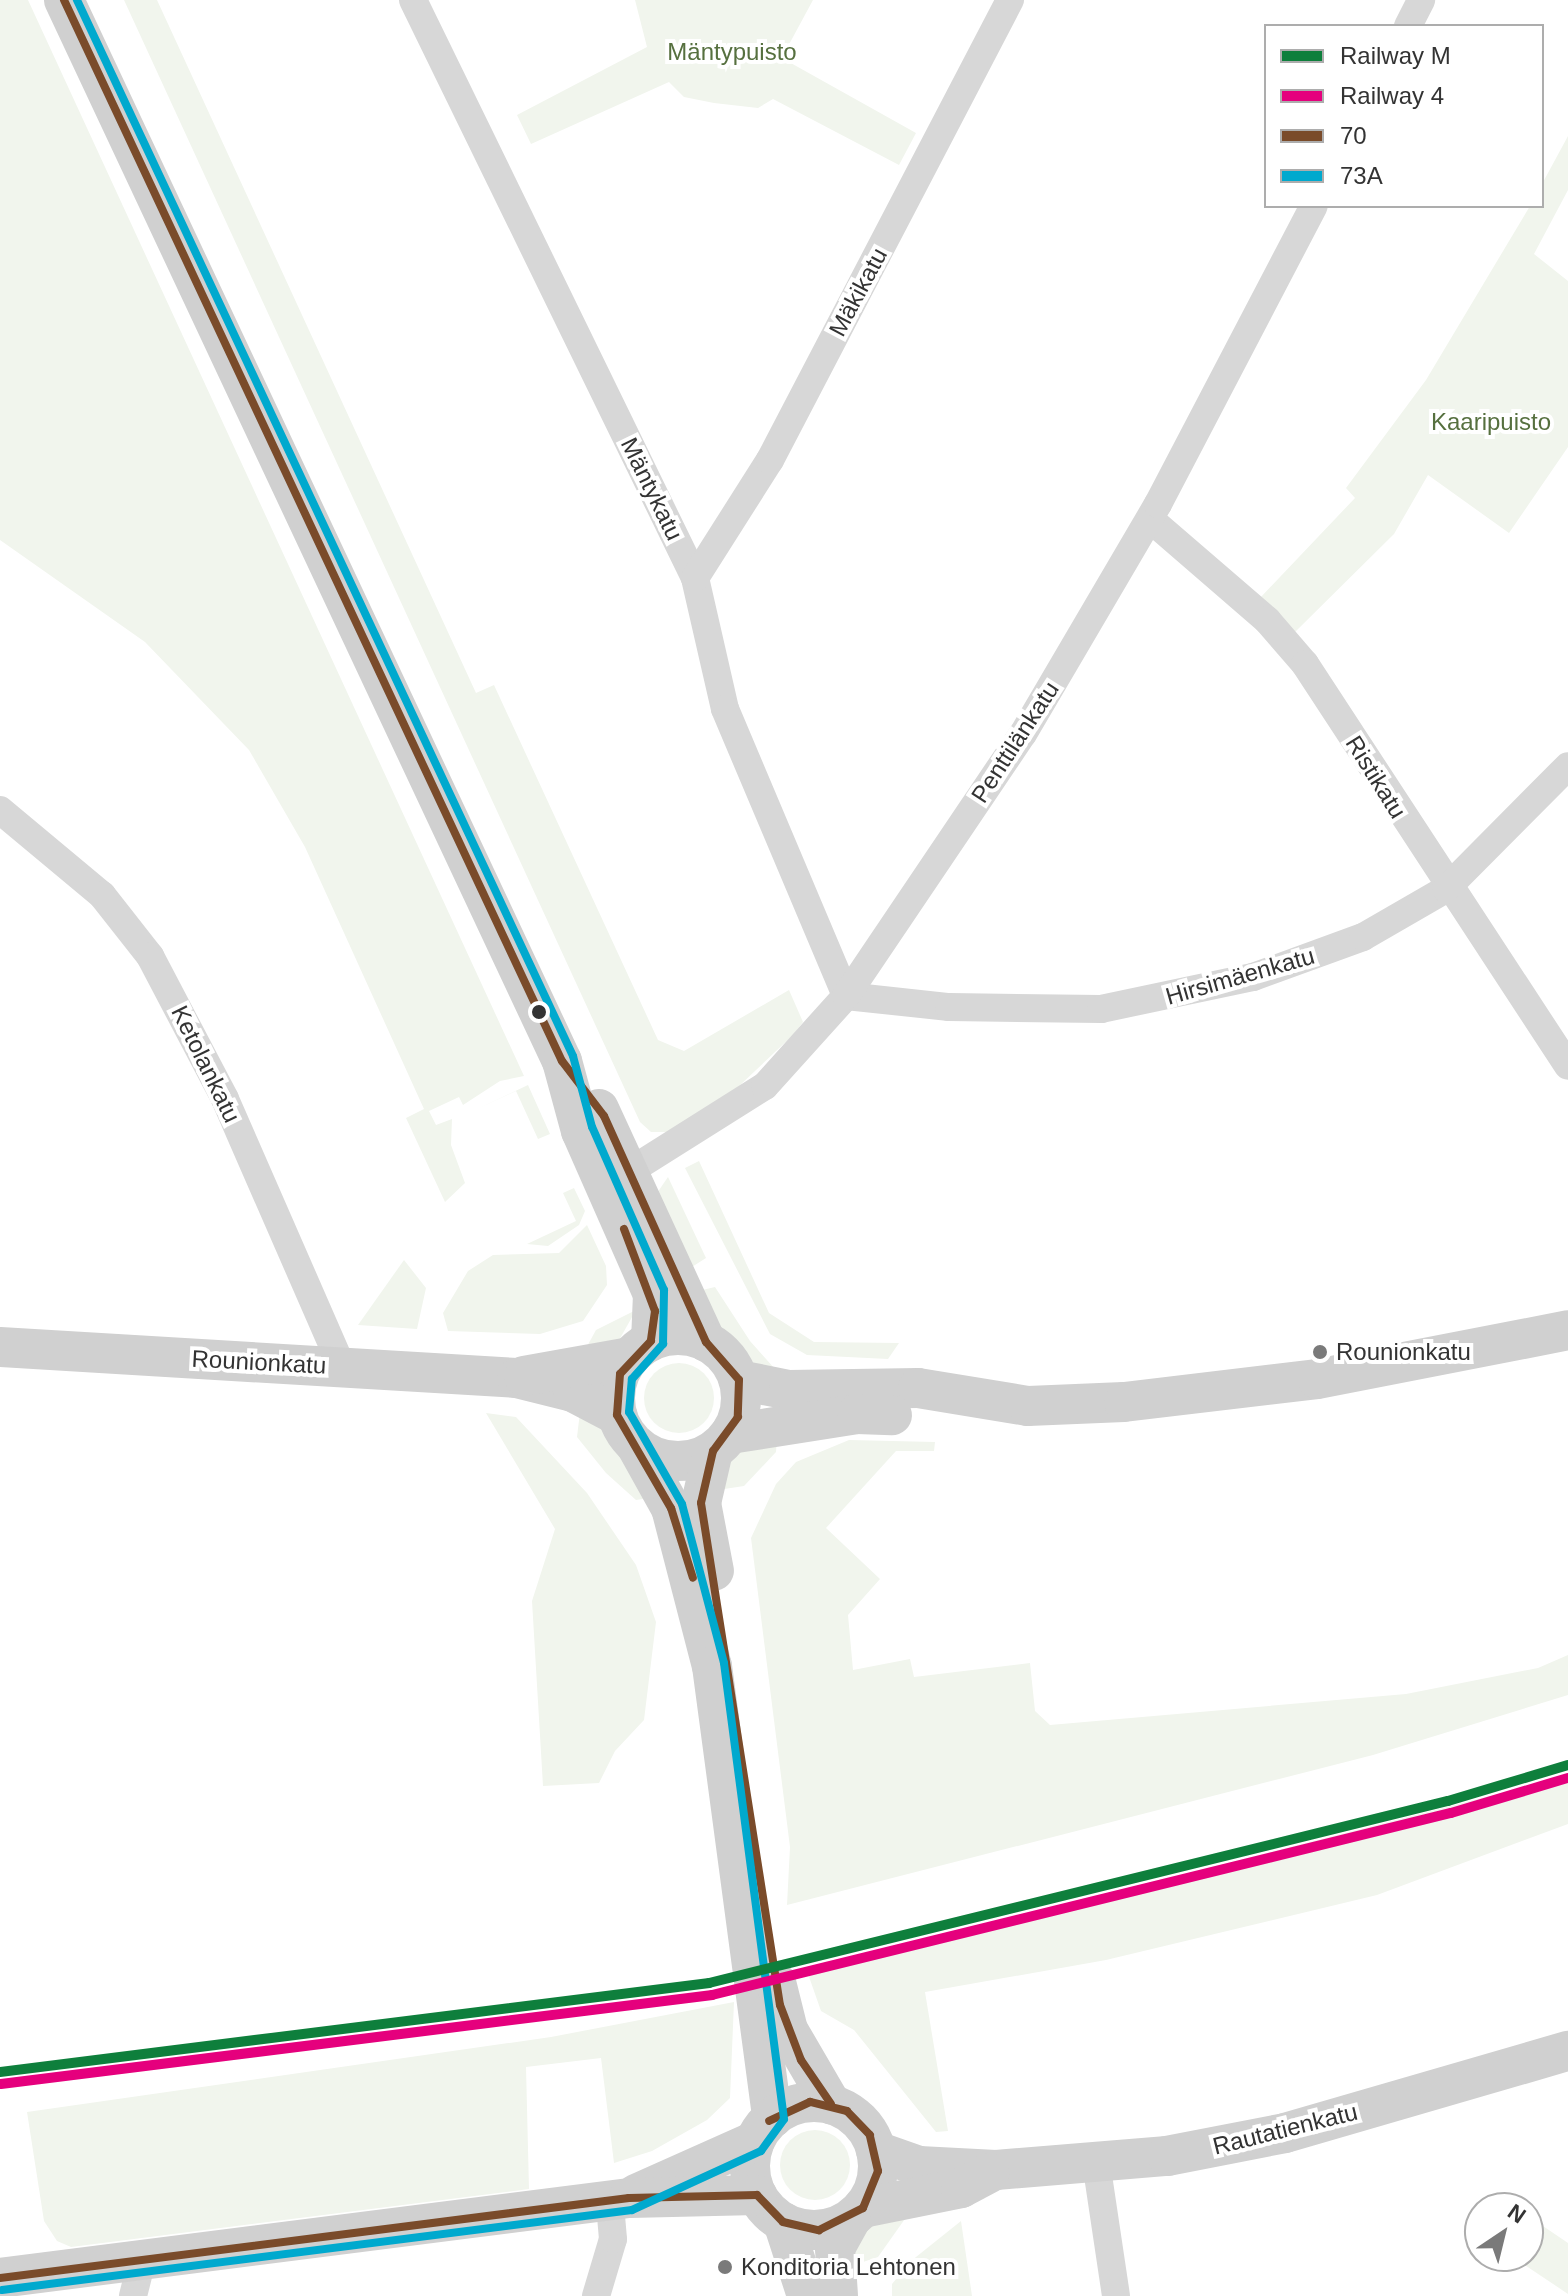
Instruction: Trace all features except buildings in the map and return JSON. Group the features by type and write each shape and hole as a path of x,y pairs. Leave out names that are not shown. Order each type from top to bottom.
{"main road":[{"path":"64,0 562,1061 581,1131 617,1180 706,1342 739,1380 789,1390 918,1388 966,1399 1028,1406 1203,1395 1568,1330"},
{"path":"617,1180 653,1294 641,1349 617,1384 627,1431 671,1508 712,1666 764,2129 751,2168 807,2296"},
{"path":"641,1349 679,1336 706,1342"},
{"name":"Rounionkatu","path":"0,1347 517,1378 573,1392 627,1431"},
{"name":"Rounionkatu","path":"517,1378 641,1349"},
{"path":"739,1380 738,1417 721,1443 701,1503 780,2005 801,2060 831,2104 860,2122 876,2151 878,2171 835,2248 838,2296"},
{"path":"627,1431 675,1461 721,1443 857,1414 917,1416 966,1399"},
{"name":"Rautatienkatu","path":"876,2151 919,2166 996,2170 1167,2156 1285,2133 1568,2051"},
{"path":"620,2200 764,2129 810,2102 831,2104"},
{"name":"Rautatienkatu","path":"857,2213 961,2188 996,2170"},
{"path":"0,2278 138,2279 620,2200 770,2208 819,2230 857,2213"}],"street":[{"name":"Mäntykatu","path":"413,0 695,578 725,709 846,996"},
{"name":"Mäkikatu","path":"695,578 770,460 1010,0"},
{"path":"1409,24 1421,0"},
{"name":"Penttilänkatu","path":"617,1180 765,1086 846,996 1023,734 1150,519 1313,208"},
{"name":"Ristikatu","path":"1150,519 1257,610 1305,664 1446,889 1568,1066"},
{"name":"Hirsimäenkatu","path":"846,996 1044,1011 1101,1009 1199,993 1363,937 1446,889 1568,766"},
{"name":"Ketolankatu","path":"0,810 44,840 102,895 150,956 225,1099 342,1367"},
{"path":"1096,2162 1116,2296"},
{"path":"596,2296 613,2239 620,2200"}],"green space":[{"path":"0,0 28,0 524,1076 500,1081 463,1105 459,1097 429,1111 436,1125 452,1119 451,1145 465,1183 445,1202 406,1118 424,1109 305,847 249,750 145,642 0,540"},
{"path":"124,0 157,0 476,693 494,685 658,1040 684,1051 789,990 803,1022 793,1035 737,1088 667,1132 651,1132 640,1122"},
{"name":"Mäntypuisto","path":"635,0 813,0 786,50 789,62 916,133 899,165 773,99 758,108 714,103 684,97 669,82 531,144 517,115 647,47"},
{"name":"Kaaripuisto","path":"1568,136 1568,190 1534,254 1568,281 1568,447 1509,533 1428,475 1394,534 1292,635 1260,598 1355,498 1346,488 1426,380 1529,208 1544,208 1544,180"},
{"path":"528,1085 550,1134 538,1139 516,1091 473,1111"},
{"path":"699,1161 769,1313 814,1342 899,1343 888,1359 807,1355 770,1334 685,1168"},
{"path":"668,1177 706,1258 684,1272 655,1196"},
{"path":"574,1188 585,1211 579,1225 548,1246 527,1244 576,1221 563,1193"},
{"path":"587,1225 606,1266 607,1285 583,1321 540,1334 448,1331 443,1313 468,1271 493,1255 559,1253"},
{"path":"404,1260 426,1288 417,1329 358,1325"},
{"path":"715,1287 750,1341 775,1369 755,1367 719,1331 694,1292"},
{"path":"636,1310 618,1342 585,1350 596,1330"},
{"path":"686,1363 708,1378 714,1398 712,1412 704,1423 693,1431 672,1433 654,1423 646,1412 644,1391 654,1373 665,1365"},
{"path":"580,1412 607,1433 649,1498 636,1500 606,1473 577,1437"},
{"path":"486,1413 516,1417 587,1493 636,1565 656,1622 644,1720 615,1751 599,1783 543,1786 532,1601 555,1529"},
{"path":"777,1438 776,1452 744,1486 711,1491 732,1455"},
{"path":"849,1440 935,1442 934,1451 896,1451 826,1528 880,1579 848,1615 853,1670 910,1659 914,1677 1030,1663 1035,1711 1050,1725 1406,1694 1538,1668 1568,1655 1568,1695 1373,1755 787,1905 790,1847 751,1538 776,1484 796,1462"},
{"path":"1568,1776 1568,1824 1377,1895 1106,1960 925,1992 948,2131 936,2132 854,2030 821,2011 807,1971"},
{"path":"734,2002 730,2098 707,2120 652,2151 614,2163 601,2058 526,2067 529,2189 71,2247 57,2241 44,2221 27,2112 551,2037"},
{"path":"822,2130 844,2145 850,2165 848,2179 840,2190 829,2198 808,2200 790,2190 782,2179 780,2158 790,2140 801,2132"},
{"path":"907,2216 878,2257 848,2267 865,2231 878,2221"},
{"path":"961,2221 972,2296 892,2296 892,2284 911,2261"},
{"path":"1544,2227 1568,2243 1568,2294 1535,2272 1544,2272"}],"rail line":[{"name":"M","path":"0,2072 709,1983 1448,1801 1568,1765"},
{"name":"4","path":"1,2084 712,1995 1451,1813 1568,1778"}],"transit line":[{"name":"70","path":"64,0 562,1061 604,1116 706,1342 739,1380 738,1417 713,1451 701,1503 780,2005 801,2060 831,2104"},
{"name":"73A","path":"2,2290 632,2210 761,2151 784,2119 724,1663 682,1504 629,1412 632,1379 663,1344 664,1290 592,1127 573,1056 77,0"},
{"name":"70","path":"624,1229 655,1311 651,1341 620,1374 617,1415 671,1508 693,1578"},
{"name":"70","path":"757,2195 783,2222 819,2230 863,2208 878,2171 870,2135 847,2111 810,2102 769,2121"},
{"name":"70","path":"0,2278 629,2198 757,2195"}],"place":[{"name":"Rounionkatu","path":"1320,1352"},
{"name":"Konditoria Lehtonen","path":"725,2267"}]}
